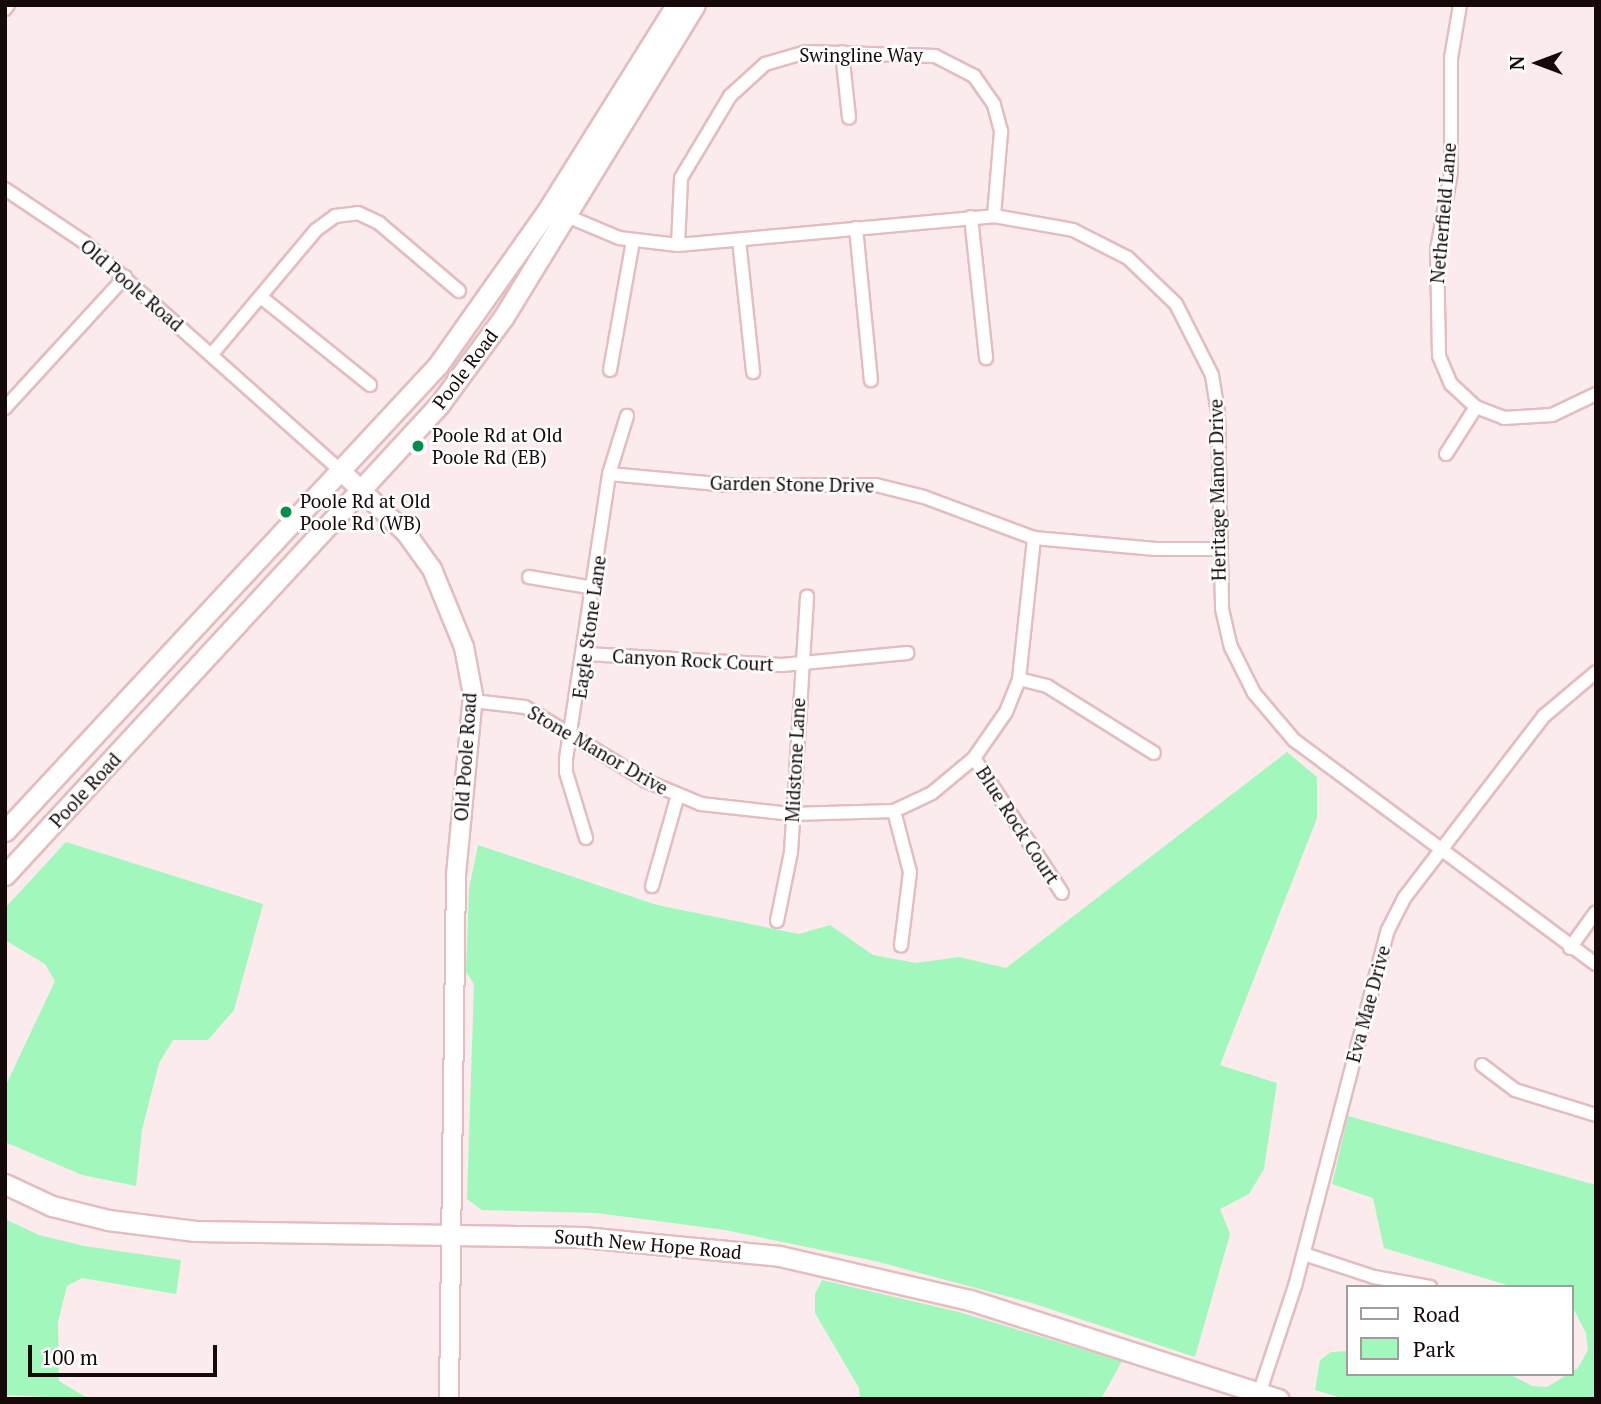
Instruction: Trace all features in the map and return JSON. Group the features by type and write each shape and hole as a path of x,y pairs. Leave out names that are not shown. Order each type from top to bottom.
{"main road":[{"name":"Poole Road","path":"5,831 342,472 438,365 549,208 676,5"},
{"name":"Poole Road","path":"5,875 364,491 439,405 567,217 634,99 695,5"},
{"name":"South New Hope Road","path":"5,1184 52,1206 108,1220 195,1231 450,1233 652,1242 791,1259 970,1300 1258,1396 1279,1399"}],"street":[{"name":"Netherfield Lane","path":"1460,5 1451,58 1451,172 1437,250 1436,327 1440,356 1451,384 1476,407 1504,418 1552,415 1596,394"},
{"path":"842,52 849,118"},
{"name":"Swingline Way","path":"678,245 678,191 685,167 738,86 765,64 791,54 842,52 935,56 955,63 982,85 994,105 1001,132 994,216"},
{"name":"Old Poole Road","path":"5,189 83,242 125,277 364,491 406,533 432,569 464,648 473,701 456,875 449,1399"},
{"name":"Heritage Manor Drive","path":"549,208 633,241 678,245 994,216 1042,222 1099,241 1145,271 1176,304 1197,338 1216,395 1221,599 1231,647 1269,715 1323,764 1570,948 1596,964"},
{"path":"212,354 316,230 335,216 358,213 379,223 459,291"},
{"path":"971,217 986,358"},
{"path":"856,228 871,380"},
{"path":"739,240 753,372"},
{"path":"610,370 633,241"},
{"path":"5,408 125,277"},
{"path":"261,297 370,385"},
{"path":"1446,454 1476,407"},
{"name":"Eagle Stone Lane","path":"586,838 566,772 586,654 609,474 627,416"},
{"name":"Garden Stone Drive","path":"609,474 729,485 876,485 924,497 1034,538 1156,549 1218,549"},
{"name":"Stone Manor Drive","path":"473,701 525,707 646,781 678,795 738,811 855,816 894,811 932,793 974,758 1006,712 1019,679 1034,538"},
{"path":"529,577 594,587"},
{"name":"Midstone Lane","path":"777,921 791,852 800,664 807,597"},
{"name":"Canyon Rock Court","path":"586,654 800,664 907,653"},
{"name":"Eva Mae Drive","path":"1258,1396 1304,1254 1388,930 1405,897 1544,716 1596,672"},
{"path":"1019,679 1047,686 1154,753"},
{"name":"Blue Rock Court","path":"974,758 1062,893"},
{"path":"652,886 678,795"},
{"path":"894,811 910,873 901,944"},
{"path":"1570,948 1596,912"},
{"path":"1482,1066 1515,1090 1596,1115"},
{"path":"1304,1254 1374,1277 1419,1285"}],"green space":[{"path":"1287,752 1317,777 1317,818 1220,1065 1277,1083 1264,1169 1249,1194 1220,1209 1230,1234 1195,1357 1032,1303 875,1261 725,1230 597,1213 482,1210 467,1199 474,984 466,972 469,889 478,845 657,905 799,934 830,925 873,955 916,963 959,957 1006,968"},
{"path":"66,842 263,904 234,1010 208,1040 173,1040 159,1063 142,1130 136,1186 82,1175 5,1142 5,1087 55,981 45,964 5,940 5,908"},
{"path":"1348,1116 1596,1185 1596,1399 1345,1399 1315,1390 1320,1360 1331,1352 1346,1351 1346,1376 1513,1376 1532,1386 1547,1387 1565,1376 1573,1376 1573,1371 1578,1368 1588,1350 1586,1333 1573,1308 1573,1285 1507,1285 1384,1248 1373,1198 1332,1184"},
{"path":"5,1219 39,1235 84,1246 181,1260 176,1294 82,1278 67,1286 58,1322 59,1381 89,1399 5,1395"},
{"path":"822,1280 959,1312 1122,1361 1101,1399 860,1399 859,1388 815,1313 815,1294"}],"place":[{"name":"Poole Rd at Old Poole Rd (EB)","path":"418,446"},
{"name":"Poole Rd at Old Poole Rd (WB)","path":"286,512"}]}
